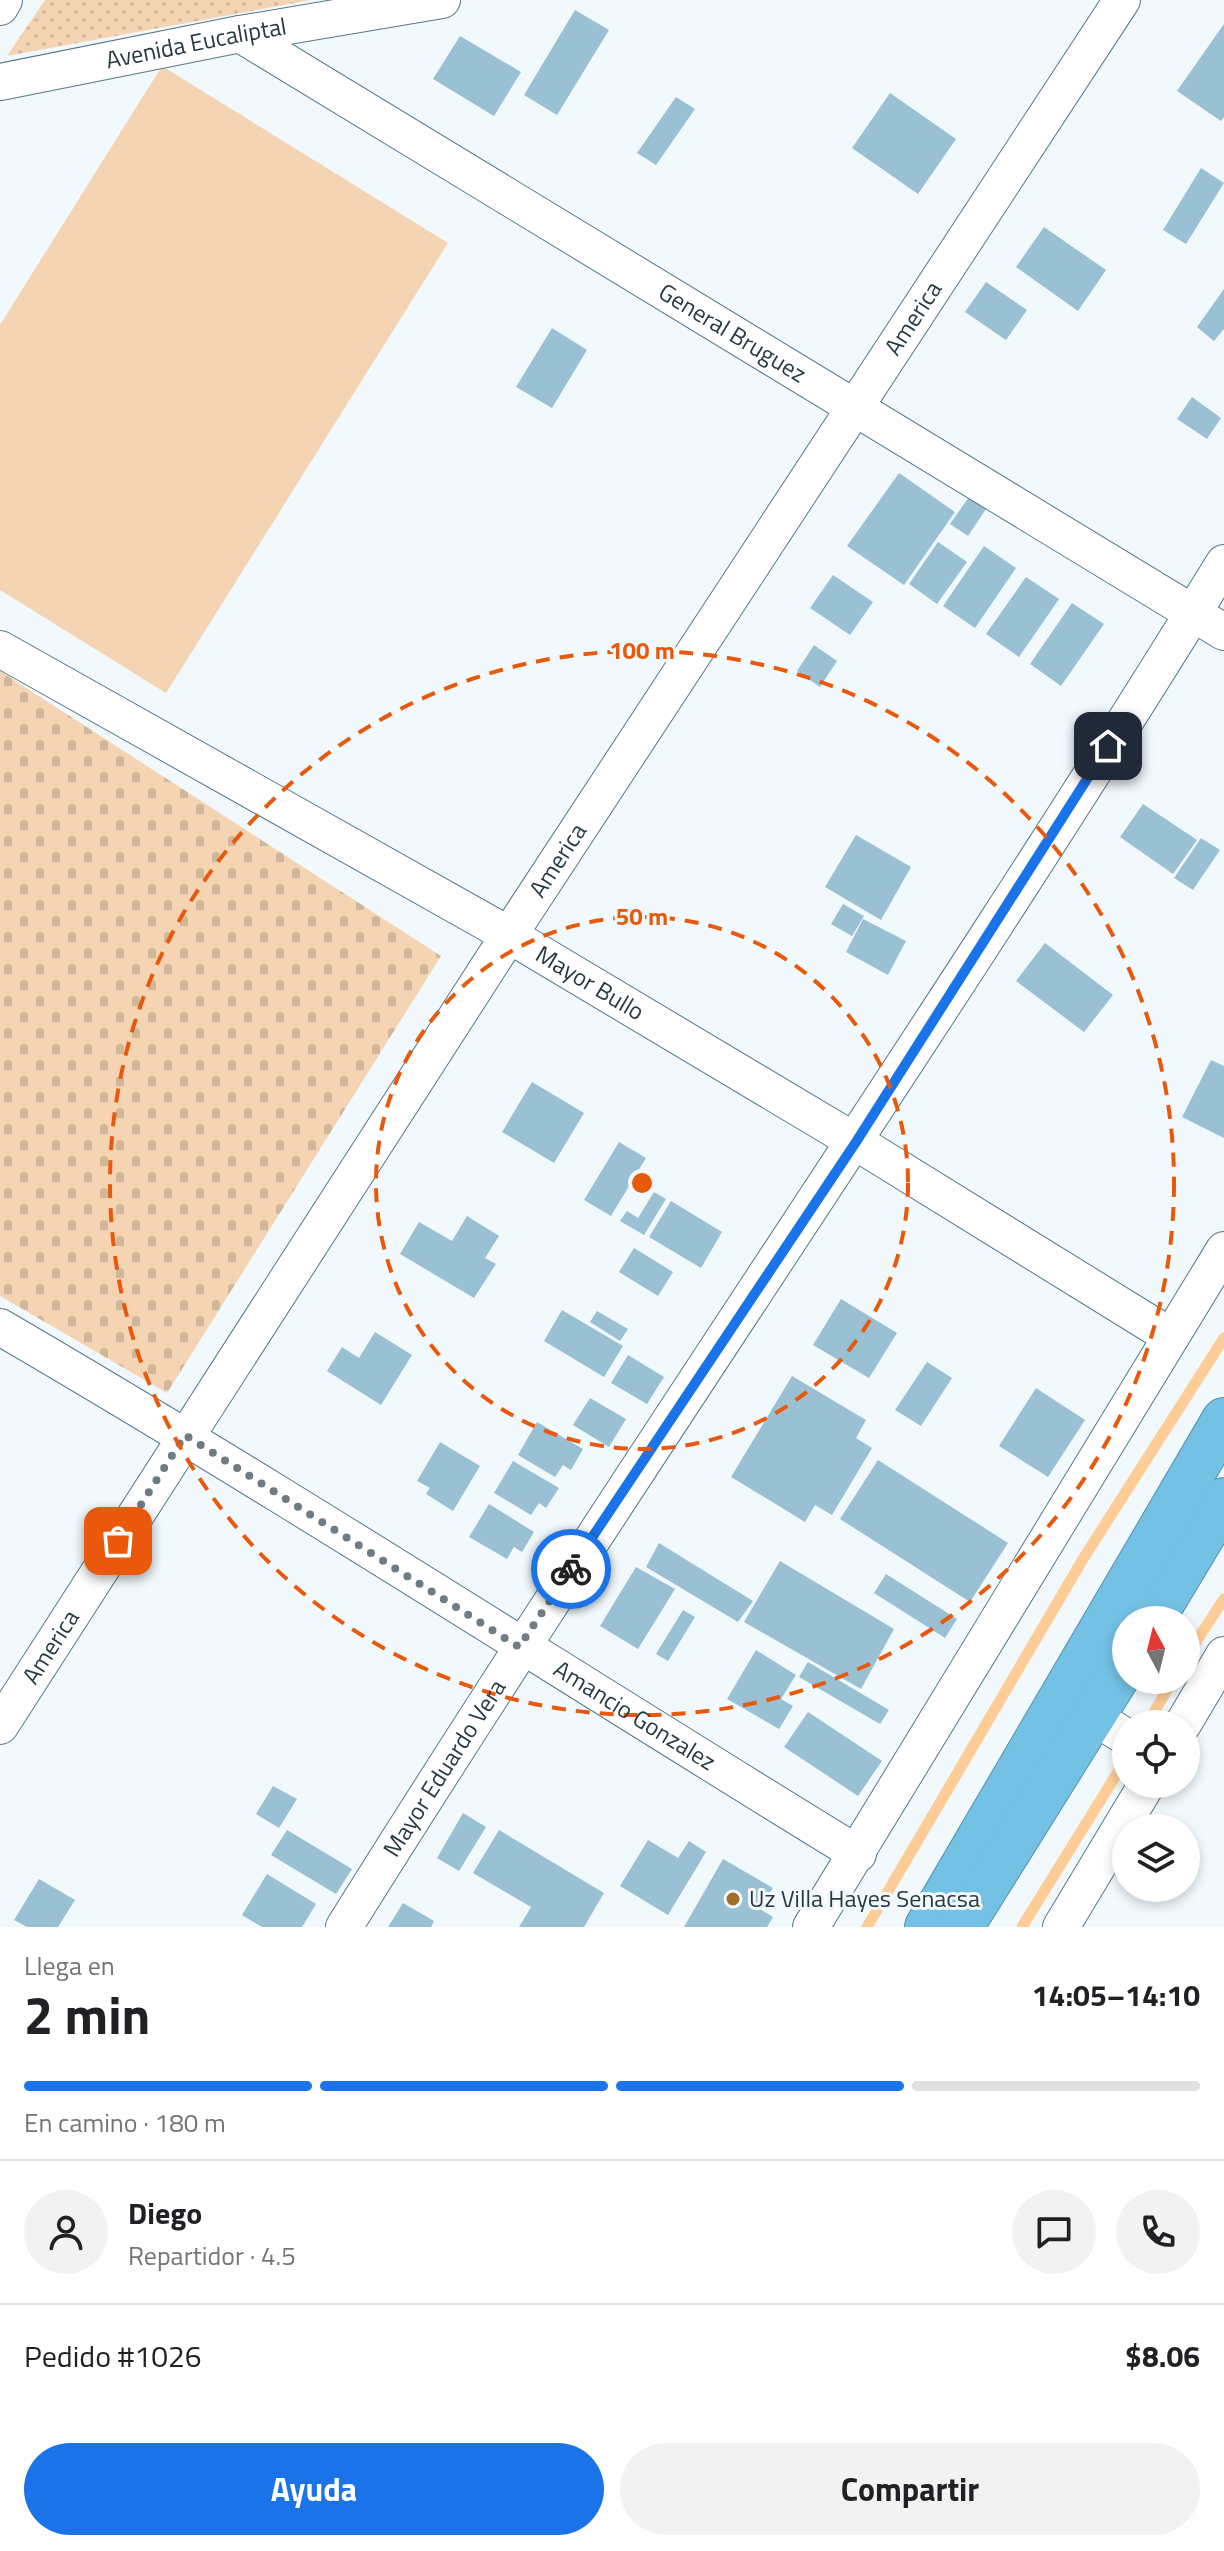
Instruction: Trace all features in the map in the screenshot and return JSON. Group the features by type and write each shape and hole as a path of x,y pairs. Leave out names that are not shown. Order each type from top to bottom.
{"highway":[{"path":"927,1927 1224,1420"},
{"path":"1160,1606 1224,1500"},
{"path":"961,1927 1112,1733"}],"street":[{"path":"0,7 4,0"},
{"name":"Avenida Eucaliptal","path":"0,82 240,34 442,0"},
{"name":"America","path":"0,1726 509,935 1122,0"},
{"name":"General Bruguez","path":"240,34 1224,632"},
{"name":"Mayor Eduardo Vera","path":"344,1927 519,1647 856,1142 1224,563"},
{"name":"Mayor Bullo","path":"0,649 509,935 856,1142 1170,1336"},
{"path":"811,1927 1224,1250"},
{"name":"Amancio Gonzalez","path":"0,1327 185,1435 519,1647 858,1854"},
{"path":"1191,1710 1224,1655"},
{"path":"1061,1927 1139,1798"}],"green space":[{"path":"45,0 311,0 7,56"},
{"path":"162,66 448,243 166,693 0,590 0,325"},
{"path":"0,671 441,956 167,1393 0,1296"}],"building":[{"path":"575,10 609,30 557,115 524,95"},
{"path":"1224,24 1224,117 1221,121 1177,91"},
{"path":"460,36 521,72 494,116 433,79"},
{"path":"890,93 956,139 918,194 852,148"},
{"path":"676,97 695,109 656,165 637,153"},
{"path":"1201,168 1224,183 1186,244 1163,230"},
{"path":"1044,227 1106,270 1078,311 1016,267"},
{"path":"986,282 1027,310 1006,340 965,312"},
{"path":"1224,289 1224,329 1214,341 1197,327"},
{"path":"552,328 587,350 552,408 516,387"},
{"path":"1192,397 1221,418 1207,439 1177,419"},
{"path":"899,473 955,512 904,585 847,546"},
{"path":"971,494 988,506 968,536 950,524"},
{"path":"938,542 967,562 937,604 909,584"},
{"path":"984,546 1016,568 975,628 943,606"},
{"path":"833,575 873,602 850,635 810,608"},
{"path":"1026,577 1059,599 1019,657 986,634"},
{"path":"1072,603 1104,624 1061,686 1030,664"},
{"path":"814,645 837,661 820,687 797,671"},
{"path":"1143,804 1197,840 1173,874 1120,837"},
{"path":"856,835 911,867 881,920 825,887"},
{"path":"1201,838 1220,850 1193,890 1174,878"},
{"path":"843,904 864,916 852,936 831,924"},
{"path":"863,919 906,941 888,975 846,952"},
{"path":"1045,943 1113,995 1084,1032 1016,981"},
{"path":"1211,1060 1224,1066 1224,1138 1182,1117"},
{"path":"532,1082 584,1113 554,1163 502,1132"},
{"path":"619,1142 646,1158 611,1216 584,1200"},
{"path":"654,1192 666,1199 644,1235 620,1221 627,1211 638,1218"},
{"path":"671,1201 722,1232 701,1268 649,1237"},
{"path":"467,1216 499,1236 485,1258 496,1264 474,1298 400,1254 419,1222 452,1241"},
{"path":"634,1248 673,1272 658,1296 619,1272"},
{"path":"841,1299 897,1333 869,1378 813,1345"},
{"path":"562,1310 623,1346 604,1377 544,1341"},
{"path":"597,1311 628,1329 620,1341 590,1322"},
{"path":"375,1332 412,1355 381,1405 327,1371 342,1347 359,1358"},
{"path":"628,1355 664,1377 647,1404 611,1383"},
{"path":"927,1362 952,1378 921,1426 895,1410"},
{"path":"792,1376 866,1420 856,1438 872,1448 832,1515 815,1505 805,1522 731,1477"},
{"path":"1036,1388 1085,1420 1048,1477 999,1446"},
{"path":"590,1398 626,1419 609,1447 573,1425"},
{"path":"537,1422 583,1449 571,1470 563,1465 555,1477 518,1455"},
{"path":"440,1442 480,1466 453,1511 426,1494 430,1488 417,1481"},
{"path":"878,1460 1008,1543 970,1602 840,1519"},
{"path":"513,1461 559,1488 546,1508 539,1503 531,1515 494,1493"},
{"path":"489,1504 534,1532 522,1552 514,1547 507,1559 469,1537"},
{"path":"659,1543 753,1601 738,1622 646,1567"},
{"path":"780,1561 894,1629 861,1689 744,1622"},
{"path":"636,1567 675,1589 638,1649 600,1626"},
{"path":"886,1574 957,1619 945,1638 874,1593"},
{"path":"683,1610 695,1617 668,1661 656,1654"},
{"path":"756,1650 796,1675 781,1699 793,1706 779,1729 727,1699"},
{"path":"808,1662 889,1710 880,1724 799,1677"},
{"path":"808,1712 882,1761 858,1796 784,1747"},
{"path":"273,1786 297,1799 279,1828 256,1814"},
{"path":"463,1813 486,1827 459,1871 437,1858"},
{"path":"287,1830 352,1869 336,1894 271,1855"},
{"path":"499,1830 604,1893 584,1927 519,1927 531,1907 473,1873"},
{"path":"648,1840 678,1858 689,1841 706,1852 668,1915 620,1886"},
{"name":"Uz Villa Hayes Senacsa","path":"723,1859 773,1888 760,1909 773,1917 767,1927 684,1927"},
{"path":"267,1874 316,1904 302,1927 262,1927 242,1915"},
{"path":"39,1879 75,1900 58,1927 27,1927 14,1920"},
{"path":"403,1903 434,1921 431,1927 388,1927"}],"waterway":[{"path":"867,1927 1083,1559 1224,1338"},
{"path":"1200,1636 1224,1599"},
{"path":"1155,1710 1165,1694"},
{"path":"1022,1927 1112,1782"}],"way so far":[{"path":"118,1541 185,1435 519,1647 571,1569"}],"place":[{"name":"Uz Villa Hayes Senacsa","path":"733,1899"}],"route":[{"path":"571,1569 856,1142 1108,746"}]}
